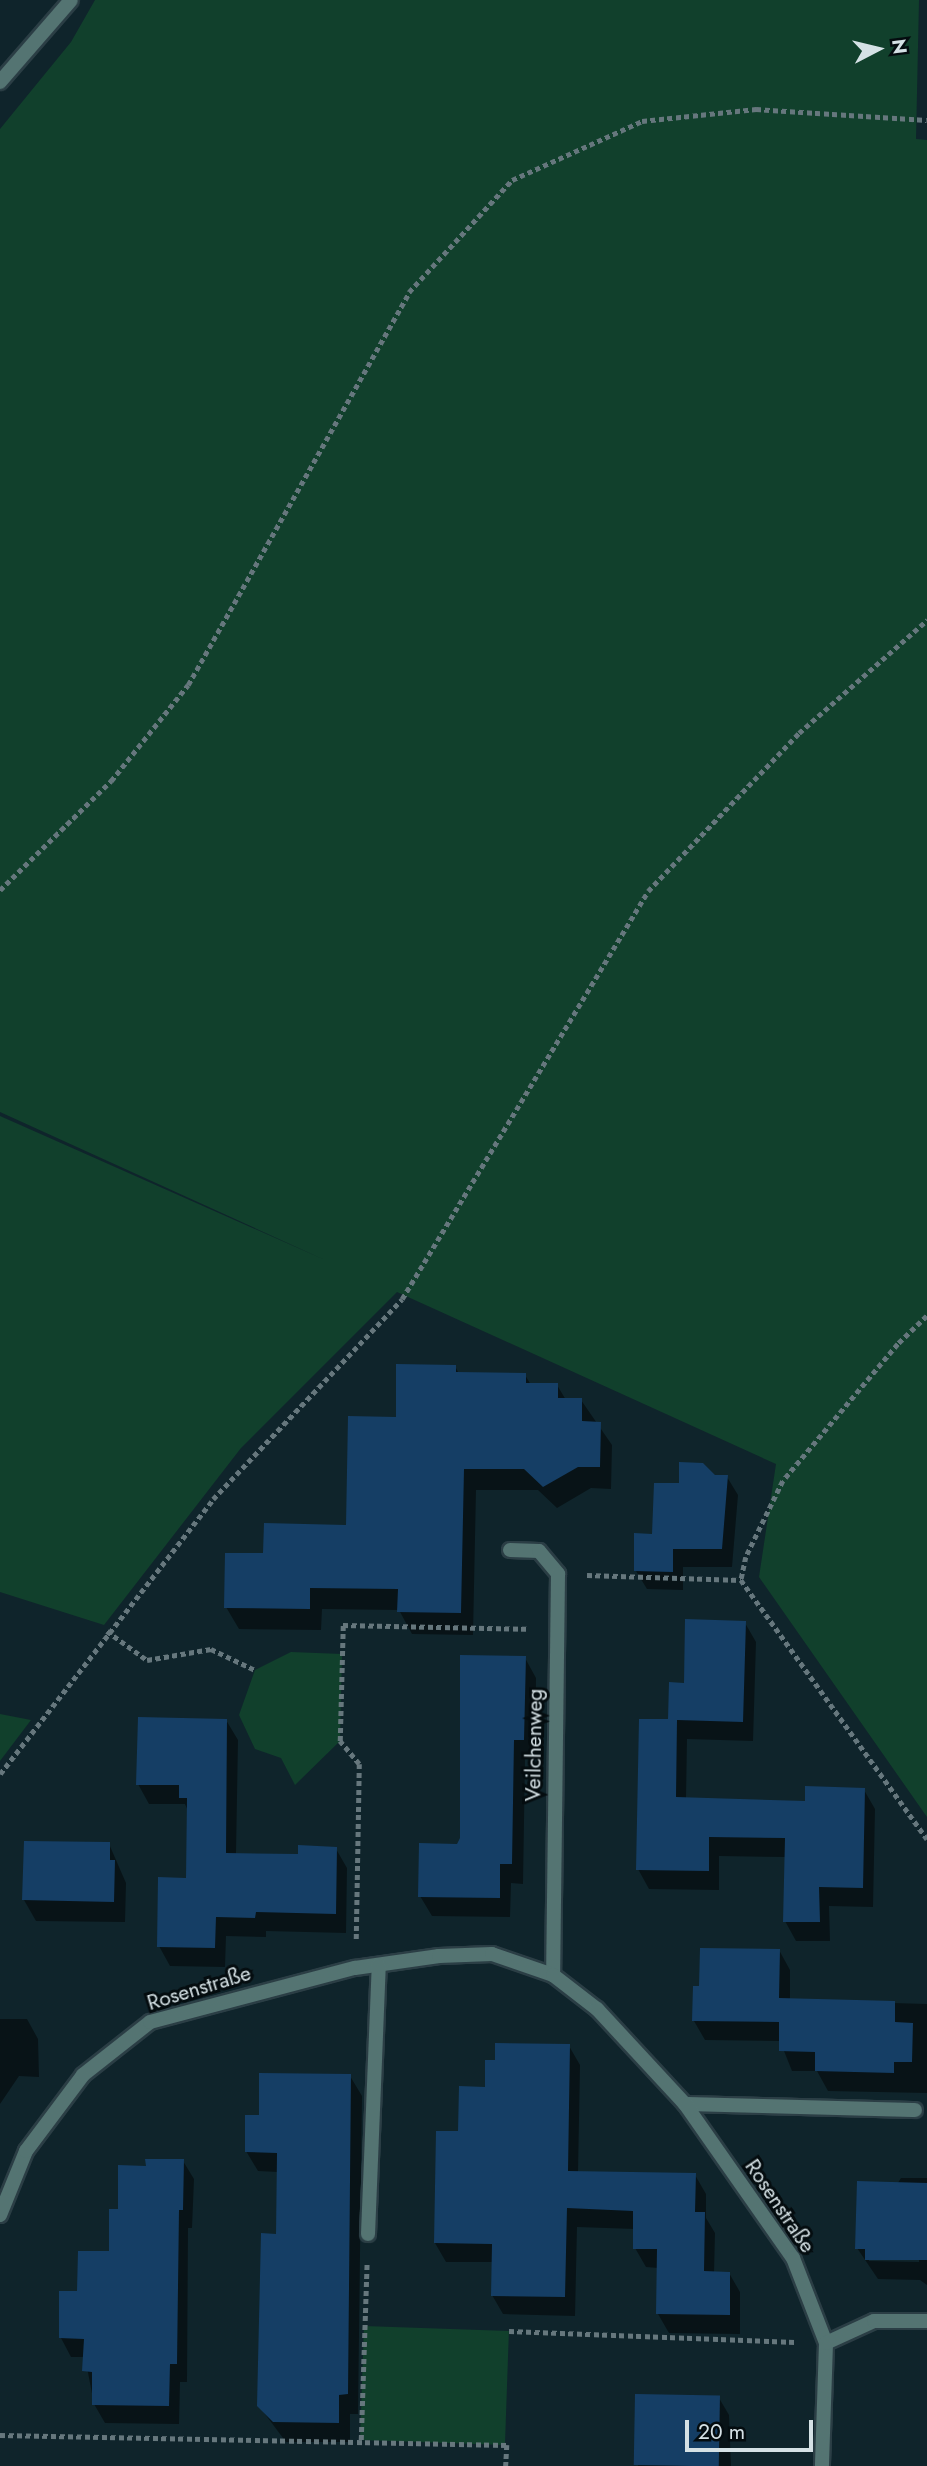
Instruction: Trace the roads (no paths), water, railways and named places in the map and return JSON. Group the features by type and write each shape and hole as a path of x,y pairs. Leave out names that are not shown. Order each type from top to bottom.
{"street":[{"path":"0,82 71,0"},
{"name":"Veilchenweg","path":"510,1550 539,1551 558,1574 553,1975"},
{"name":"Rosenstraße","path":"0,2215 26,2151 83,2075 150,2022 355,1968 492,1954 553,1975 597,2009 685,2104 793,2258 826,2343 822,2466"},
{"path":"368,2234 379,1965"},
{"path":"685,2104 915,2110"},
{"path":"826,2343 874,2321 927,2321"}]}
